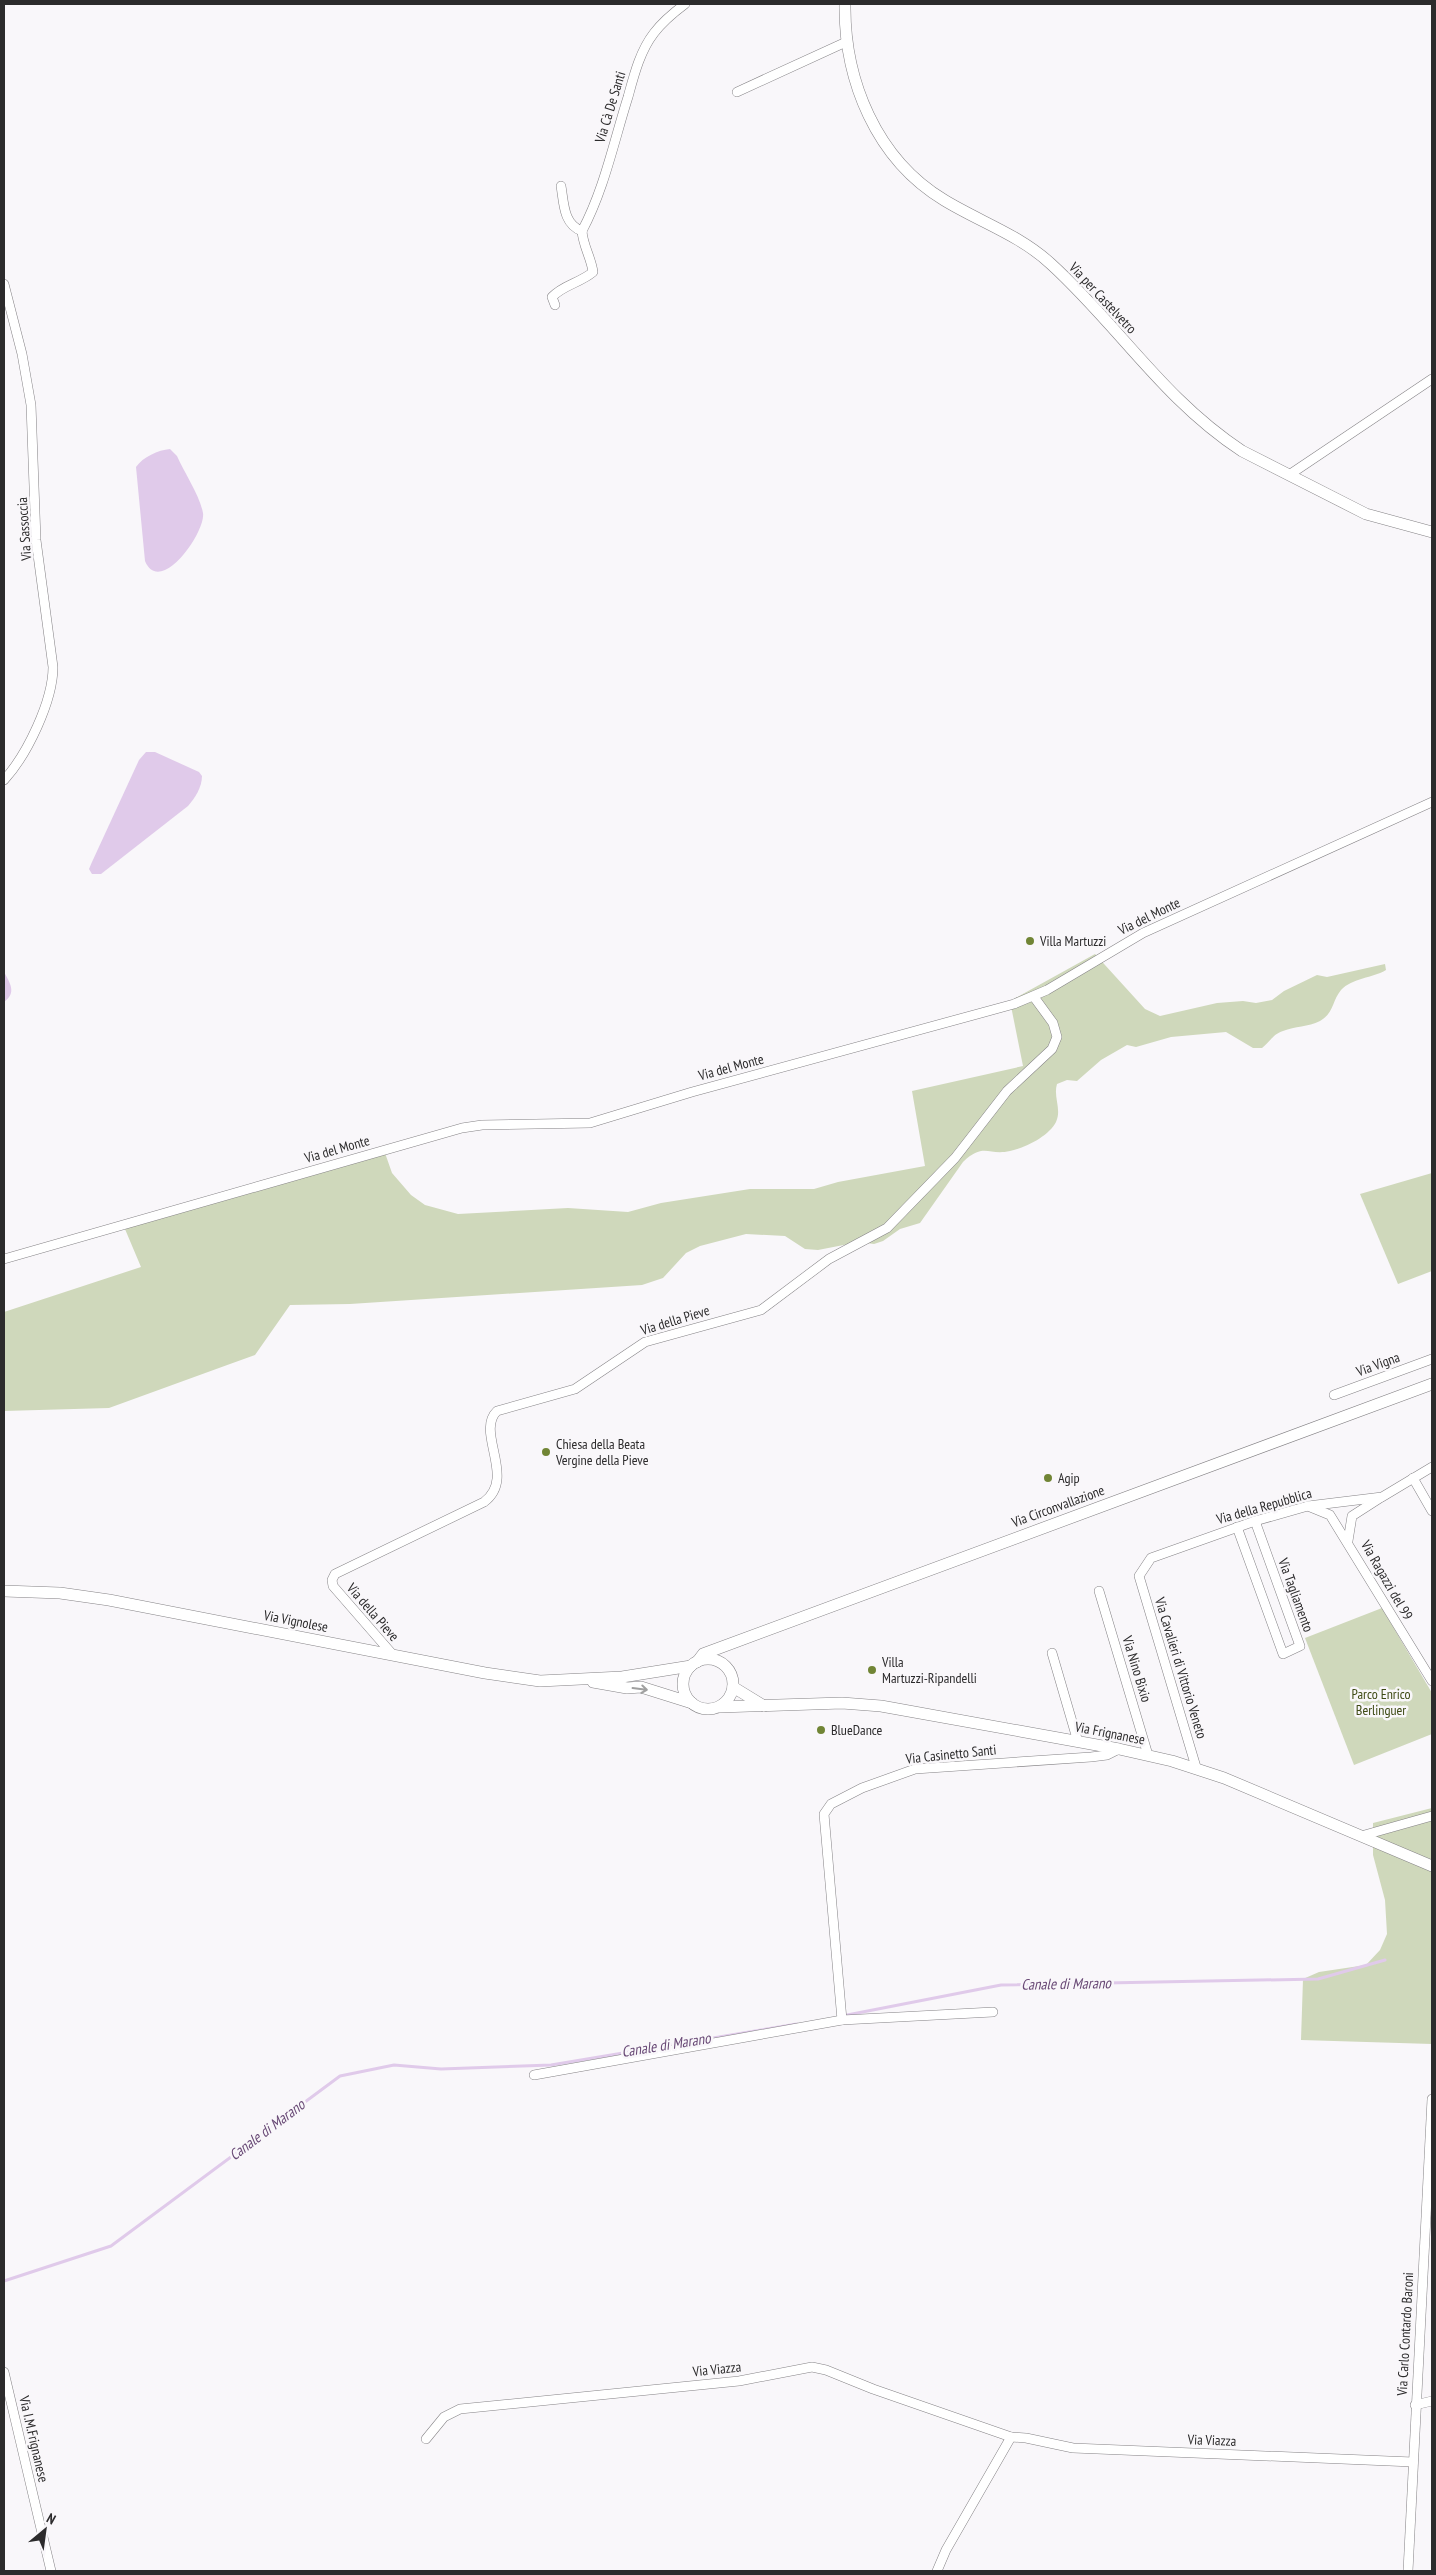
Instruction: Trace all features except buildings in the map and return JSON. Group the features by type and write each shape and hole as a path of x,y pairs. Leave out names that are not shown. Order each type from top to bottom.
{"main road":[{"name":"Via per Castelvetro","path":"846,4 846,42 852,72 879,134 904,169 936,196 1021,241 1041,256 1071,284 1173,397 1193,415 1242,451 1366,514 1432,532"},
{"name":"Via Circonvallazione","path":"582,1680 622,1677 694,1664 703,1654 1432,1384"},
{"name":"Via Vignolese","path":"4,1591 60,1593 109,1600 512,1678 540,1681 582,1680"},
{"path":"722,1663 721,1659 732,1643"},
{"path":"582,1680 608,1686 641,1687 692,1703 704,1709 720,1706 726,1702 733,1687 731,1674 722,1663 706,1659 694,1664 683,1680 685,1695 692,1703"},
{"path":"733,1687 764,1706"},
{"name":"Via Frignanese","path":"720,1706 842,1704 882,1706 1148,1755 1196,1767 1432,1866"}],"street":[{"name":"Via Cà De Santi","path":"582,231 590,215 604,175 641,55 653,34 667,17 684,4"},
{"path":"737,92 846,42"},
{"path":"555,305 552,297 558,290 583,280 593,272 592,260 582,244 582,231 574,228 567,220 561,186"},
{"name":"Via Sassoccia","path":"4,284 22,354 31,405 36,540 53,667 53,680 48,702 15,766 4,780"},
{"path":"1289,475 1432,379"},
{"name":"Via del Monte","path":"4,1259 462,1128 482,1125 590,1123 1034,997 1138,935 1432,802"},
{"name":"Via della Pieve","path":"393,1655 336,1591 332,1583 335,1574 484,1502 493,1495 498,1481 490,1422 496,1411 575,1389 645,1342 761,1310 829,1259 876,1235 897,1220 955,1158 1007,1091 1052,1049 1057,1037 1053,1023 1034,997"},
{"name":"Via Vigna","path":"1334,1395 1432,1359"},
{"name":"Via della Repubblica","path":"1139,1576 1151,1558 1255,1521 1308,1506 1382,1497 1432,1466"},
{"path":"1413,1478 1432,1511"},
{"path":"1348,1541 1352,1516 1382,1497"},
{"name":"Via Ragazzi del 99","path":"1308,1506 1330,1515 1348,1541 1432,1680"},
{"name":"Via Tagliamento","path":"1237,1527 1284,1654 1300,1646 1255,1521"},
{"name":"Via Cavalieri di Vittorio Veneto","path":"1139,1576 1196,1767"},
{"name":"Via Nino Bixio","path":"1099,1591 1148,1755"},
{"path":"1052,1653 1078,1742"},
{"name":"Via Casinetto Santi","path":"841,2016 824,1814 827,1807 862,1788 914,1769 1091,1757 1107,1755 1119,1749"},
{"path":"1361,1836 1432,1816"},
{"path":"534,2074 841,2016 993,2012"},
{"name":"Via Carlo Contardo Baroni","path":"1408,2571 1432,2099"},
{"name":"Via Viazza","path":"426,2439 444,2417 460,2409 739,2381 812,2367 826,2370 873,2389 1011,2438 1026,2438 1073,2448 1413,2462"},
{"name":"Via I.M.Frignanese","path":"4,2372 51,2571"},
{"path":"1415,2406 1432,2401"},
{"path":"937,2571 946,2550 1011,2438"}],"green space":[{"path":"1095,954 1145,1009 1160,1016 1217,1003 1243,1001 1256,1003 1272,1000 1284,991 1317,975 1327,977 1385,964 1386,970 1346,986 1338,994 1325,1018 1311,1024 1280,1032 1262,1048 1253,1048 1226,1032 1171,1037 1136,1047 1127,1045 1101,1060 1077,1081 1067,1080 1057,1084 1058,1117 1053,1127 1042,1137 1016,1149 1003,1152 981,1151 970,1156 963,1162 920,1223 900,1229 883,1241 874,1244 859,1242 818,1250 805,1249 785,1236 746,1234 700,1246 686,1253 663,1278 642,1285 350,1304 290,1305 255,1355 109,1408 4,1411 4,1312 141,1267 122,1222 385,1153 392,1173 411,1195 425,1205 458,1214 568,1208 628,1212 661,1203 750,1189 814,1189 838,1182 925,1166 912,1091 1023,1066 1010,1001"},
{"path":"1432,1173 1432,1271 1398,1284 1360,1194"},
{"name":"Parco Enrico Berlinguer","path":"1382,1608 1432,1693 1432,1734 1354,1765 1305,1638"},
{"path":"1432,1808 1432,2044 1301,2040 1303,1979 1319,1972 1366,1965 1380,1950 1387,1934 1385,1900 1373,1855 1373,1823"}],"shaded area":[{"path":"170,449 177,456 195,492 203,513 202,522 190,546 181,558 171,567 161,571 152,570 145,561 136,467 151,455"},
{"path":"146,752 155,752 199,772 202,780 196,796 188,806 101,874 92,874 89,869 92,862 139,760"},
{"path":"4,972 11,991 8,999 4,1002"}],"waterway":[{"name":"Canale di Marano","path":"842,2016 1001,1985 1318,1979 1385,1960"},
{"name":"Canale di Marano","path":"4,2281 111,2246 340,2076 394,2065 441,2069 551,2065 797,2024"}],"place":[{"name":"Villa Martuzzi","path":"1030,941"},
{"name":"Chiesa della Beata Vergine della Pieve","path":"546,1452"},
{"name":"Agip","path":"1048,1478"},
{"name":"Villa Martuzzi-Ripandelli","path":"872,1670"},
{"name":"BlueDance","path":"821,1730"}]}
